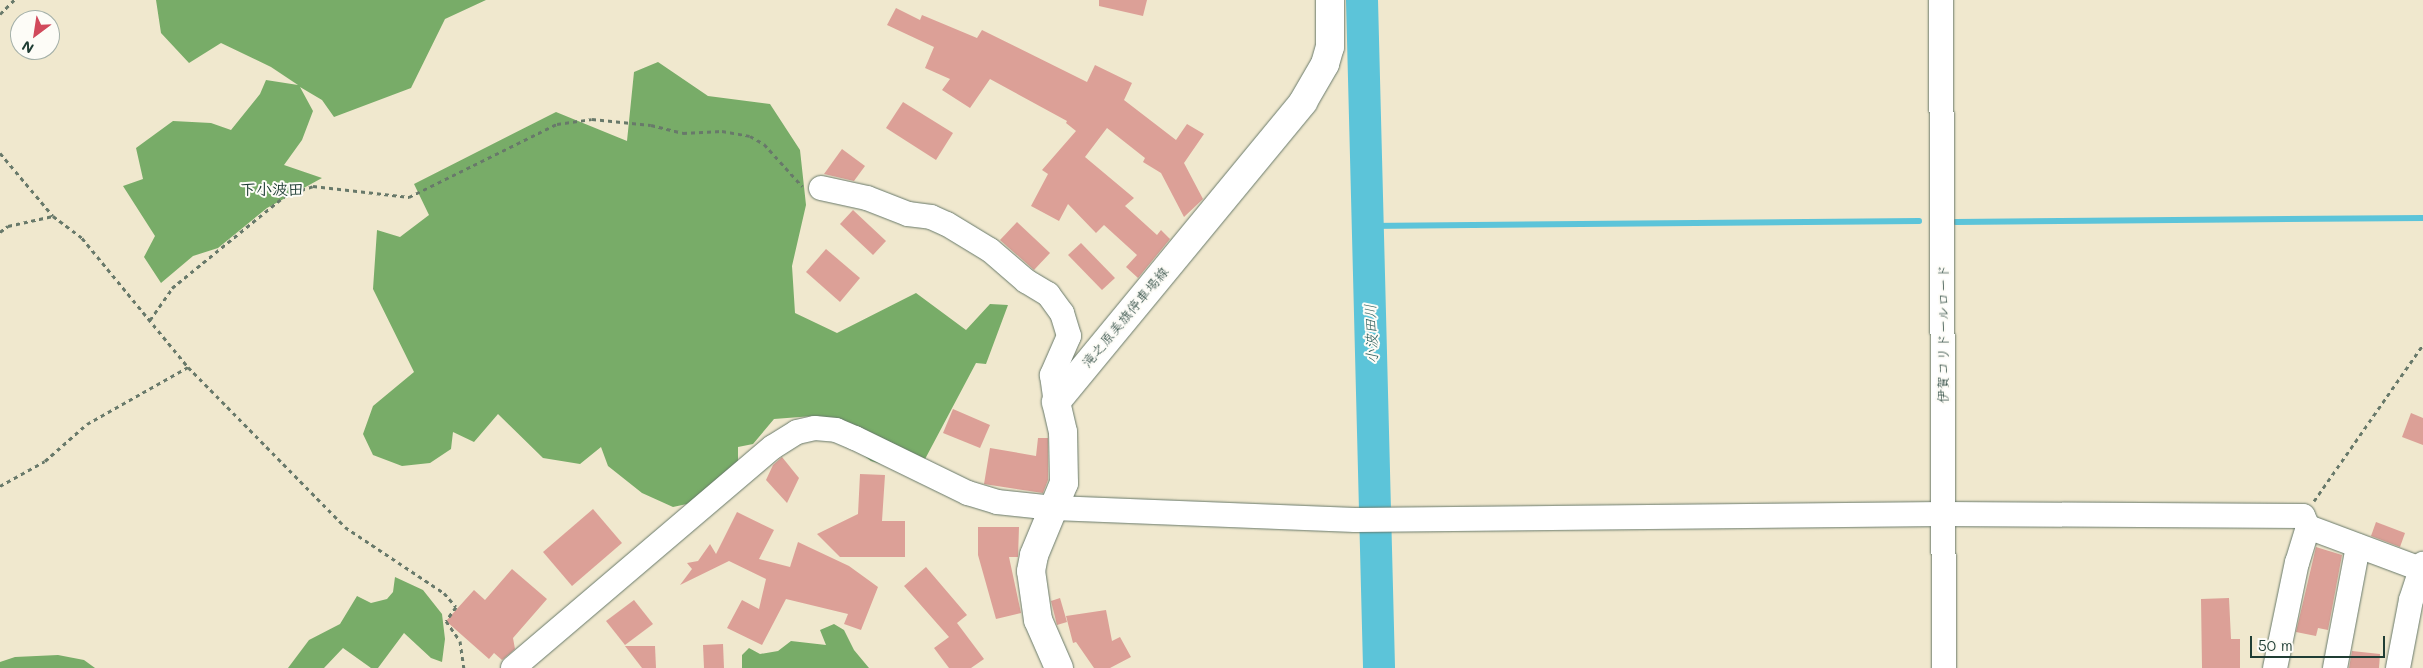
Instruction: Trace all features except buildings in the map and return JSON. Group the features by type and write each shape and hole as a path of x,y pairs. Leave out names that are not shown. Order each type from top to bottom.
{"main road":[{"name":"滝之原美旗停車場線","path":"1056,402 1303,102 1325,64 1330,47 1330,0"},
{"path":"1056,402 1066,459 1064,483 1034,555 1031,571 1038,620 1059,668"}],"street":[{"name":"伊賀コリドールロード","path":"1941,0 1944,668"},
{"path":"821,188 867,198 908,214 931,217 947,224 990,250 1026,281 1048,294 1065,320 1069,336 1052,374 1056,402"},
{"path":"513,668 773,448 797,432 815,428 836,430 968,493 997,502 1054,508 1356,520 1394,518 1943,514 2306,521 2358,546 2422,567 2410,600 2398,668"},
{"path":"2275,668 2306,521"},
{"path":"2335,668 2358,546"}],"path":[{"path":"0,14 14,0"},
{"path":"150,320 172,288 286,195 313,186 409,197 503,148 557,124 592,119 651,124 683,133 722,131 750,136 764,144 802,186 821,188"},
{"path":"0,153 54,216 82,238 188,367 345,527 444,594 456,608 446,621 460,641 464,668"},
{"path":"0,232 8,226 54,216"},
{"path":"2306,521 2423,346"},
{"path":"0,486 45,460 88,424 188,367"}],"green space":[{"path":"156,0 486,0 445,19 411,88 334,117 322,100 300,87 313,111 302,140 284,165 322,178 267,208 218,248 193,256 161,283 144,257 155,236 123,186 143,179 136,148 173,121 211,123 231,130 260,94 266,80 298,85 271,67 221,43 189,63 161,33"},
{"path":"658,62 708,96 770,104 800,150 806,205 792,266 795,313 837,333 916,293 966,330 990,304 1008,305 986,364 976,363 924,461 902,470 871,461 813,416 774,419 753,444 738,447 738,465 696,502 673,507 642,493 608,466 601,447 580,464 543,458 498,414 474,442 453,432 451,449 430,463 402,466 373,455 363,434 373,406 414,372 373,289 377,230 400,237 429,215 414,184 556,112 627,141 634,72"},
{"path":"395,577 423,590 442,614 445,639 442,662 431,658 404,633 378,668 371,668 343,648 324,668 288,668 309,640 340,624 357,596 371,603 387,599 393,592"},
{"path":"834,624 844,630 854,650 869,668 742,668 742,655 749,648 760,654 778,651 791,641 826,645 820,630"},
{"path":"58,655 84,660 95,668 0,668 0,662 15,657"}],"waterway":[{"name":"小波田川","path":"1362,0 1379,668"},
{"path":"1956,222 2423,218"},
{"path":"1367,226 1919,221"}],"district":[{"name":"下小波田","path":"272,189"}]}
